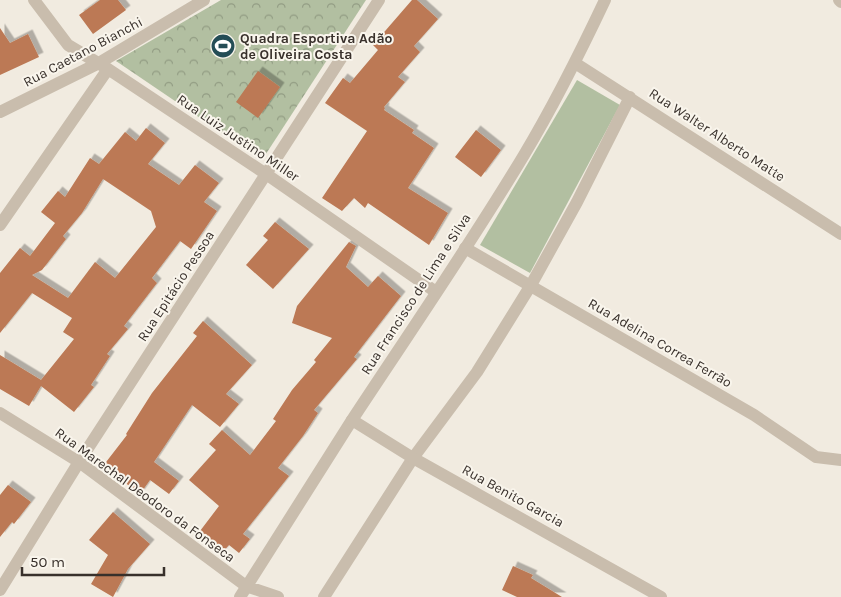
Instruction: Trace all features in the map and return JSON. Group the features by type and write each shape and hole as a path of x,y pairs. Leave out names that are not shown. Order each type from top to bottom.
{"street":[{"name":"Rua Luiz Justino Miller","path":"34,0 68,45 103,66 266,174 436,292"},
{"name":"Rua Caetano Bianchi","path":"0,112 103,66 204,0"},
{"name":"Rua Epitácio Pessoa","path":"0,590 79,462 379,0"},
{"name":"Rua Francisco de Lima e Silva","path":"243,592 524,154 575,63 605,0"},
{"name":"Rua Walter Alberto Matte","path":"575,63 841,234"},
{"path":"0,226 103,66"},
{"path":"324,597 413,458 477,372 531,286 577,202 630,97"},
{"name":"Rua Adelina Correa Ferrão","path":"465,248 754,415 816,457 841,460"},
{"name":"Rua Marechal Deodoro da Fonseca","path":"0,413 79,462 243,592 278,597"},
{"name":"Rua Benito Garcia","path":"352,420 413,458 661,597"}],"green space":[{"path":"221,0 366,0 262,160 116,61"},
{"path":"577,80 620,105 530,273 480,245"}],"building":[{"path":"100,0 118,0 126,10 93,34 79,15"},
{"path":"412,0 417,0 438,19 414,46 420,52 398,77 405,82 384,107 384,110 414,130 412,133 434,148 408,188 448,213 429,245 368,203 365,208 354,198 342,211 322,198 367,131 325,103 343,78 350,83 378,50 373,45"},
{"path":"0,28 10,43 28,34 39,57 0,75"},
{"path":"258,71 280,87 258,118 236,102"},
{"path":"146,128 165,143 148,164 179,185 195,165 219,183 204,202 217,211 191,249 180,241 152,278 157,283 124,326 128,329 107,354 110,356 91,385 94,387 74,412 41,386 29,406 0,389 0,355 41,380 74,339 63,332 72,318 32,293 0,333 0,273 20,248 30,256 55,223 41,212 58,191 65,197 90,158 99,164 125,132 136,141","holes":["103,179 151,211 156,227 115,278 95,262 68,298 32,275 42,270 66,239 63,236 82,213"]},
{"path":"476,130 501,150 481,177 455,157"},
{"path":"275,222 309,249 273,289 246,265 268,240 263,236"},
{"path":"349,242 356,246 346,267 368,287 378,276 401,296 354,357 357,359 314,410 318,413 278,468 289,476 243,534 250,539 239,553 229,545 221,554 197,535 219,506 189,480 216,450 209,444 222,430 250,455 276,421 273,419 292,390 316,362 314,360 332,338 292,323 297,306"},
{"path":"203,321 252,365 226,394 239,404 220,427 192,405 154,462 179,481 169,494 150,480 140,494 103,466 127,435 152,393 197,336 193,333"},
{"path":"8,485 31,502 14,524 12,522 0,537 0,495"},
{"path":"113,512 150,544 128,569 113,597 91,584 108,555 89,540"},
{"path":"513,566 533,575 531,578 562,597 517,597 502,590"}],"place":[{"name":"Quadra Esportiva Adão de Oliveira Costa","path":"223,46"}]}
